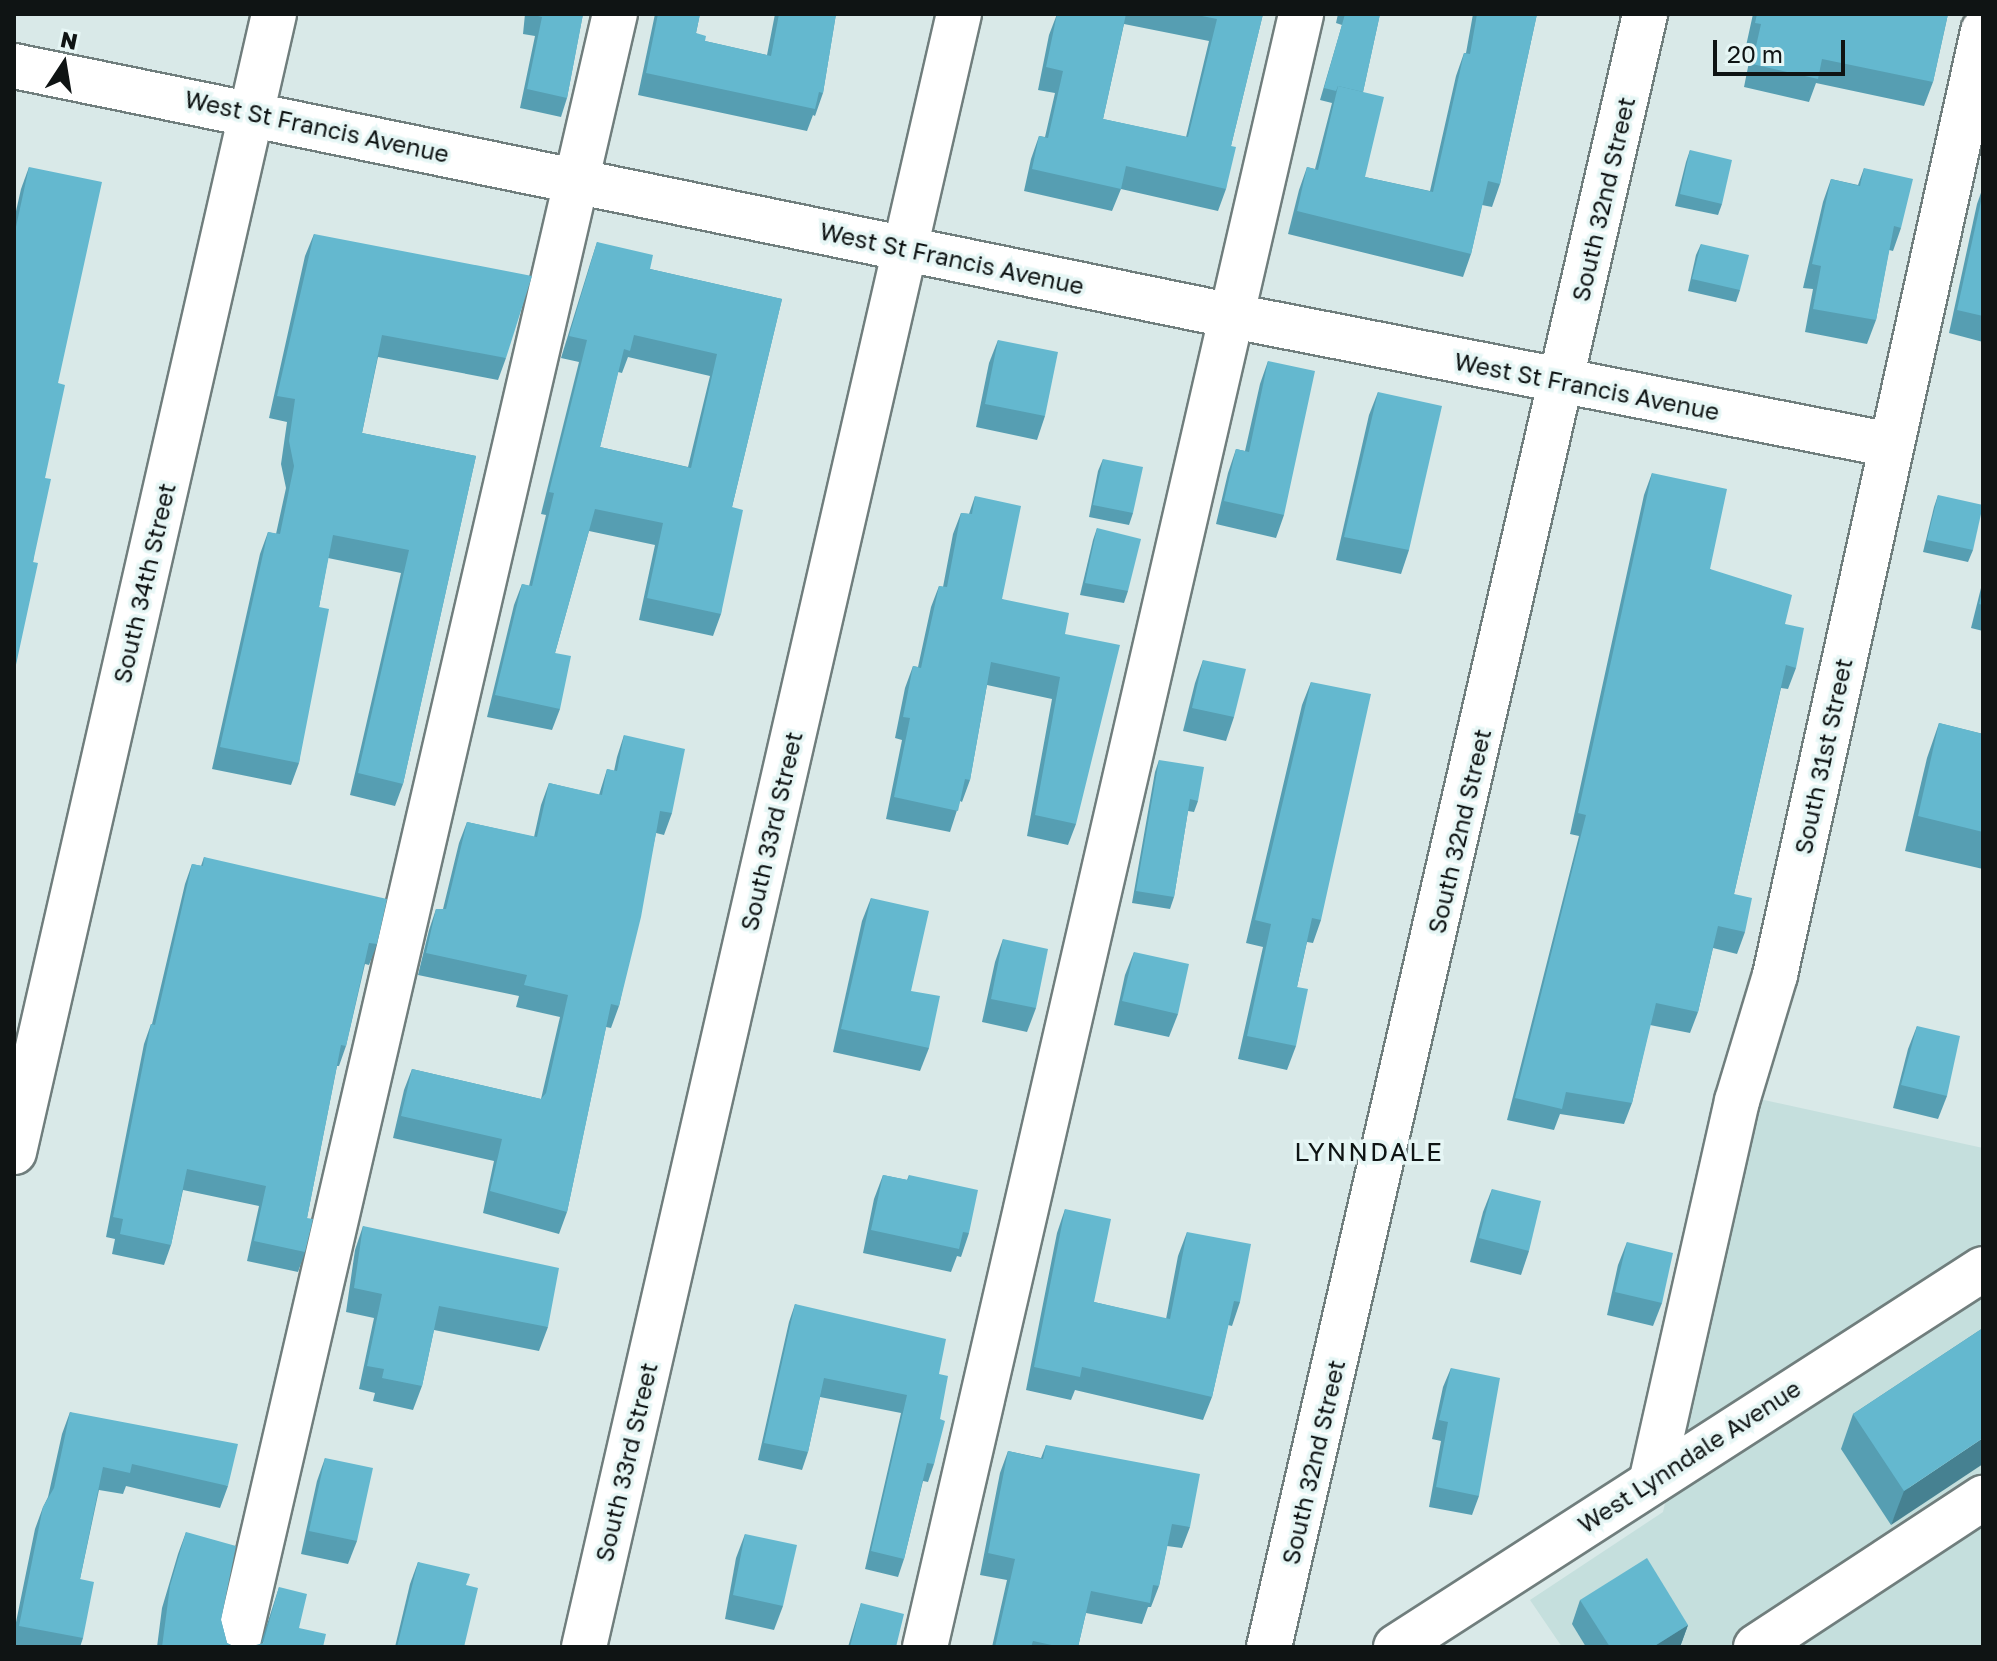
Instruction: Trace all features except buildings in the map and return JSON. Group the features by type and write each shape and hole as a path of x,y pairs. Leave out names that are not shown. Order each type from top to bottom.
{"street":[{"name":"South 34th Street","path":"14,1152 274,14"},
{"path":"237,1647 615,14"},
{"name":"South 33rd Street","path":"584,1647 959,14"},
{"path":"925,1647 1301,14"},
{"name":"South 32nd Street","path":"1269,1647 1563,381 1645,14"},
{"name":"South 31st Street","path":"1652,1478 1737,1101 1775,975 1983,31"},
{"name":"West St Francis Avenue","path":"14,66 252,112 1233,316 1891,445"},
{"name":"West Lynndale Avenue","path":"1396,1647 1652,1478 1983,1269"},
{"path":"1756,1647 1983,1498"}],"shaded area":[{"path":"1755,1098 1983,1148 1983,1647 1562,1647 1530,1600 1663,1512"}],"district":[{"name":"LYNNDALE","path":"1369,1152"}]}
